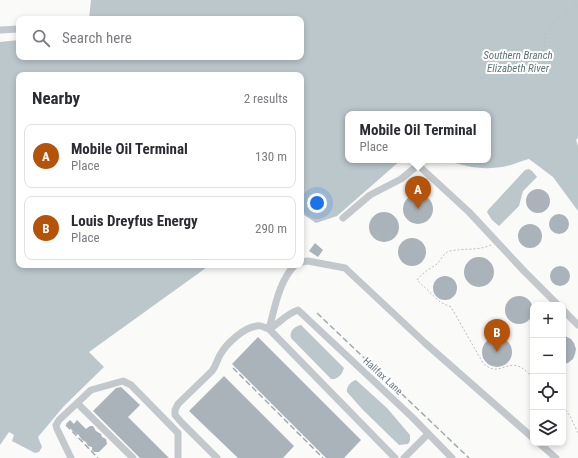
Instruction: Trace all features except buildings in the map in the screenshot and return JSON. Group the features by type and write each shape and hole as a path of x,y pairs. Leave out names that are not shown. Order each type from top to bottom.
{"street":[{"path":"0,30 16,29"},
{"path":"343,218 370,195 401,179 416,166 419,166 469,212 555,302"},
{"path":"304,262 345,268 425,343 530,435"},
{"path":"269,329 279,294 288,272 292,268"},
{"name":"Halifax Lane","path":"269,329 275,326 290,312 298,310 452,458"},
{"path":"566,313 578,325"},
{"path":"217,458 175,416 174,410 178,404 212,371 221,354 240,333 247,328 256,326 269,329 395,458"},
{"path":"71,458 56,429 56,425 59,420 91,390 118,382 127,382 131,385 178,433 178,458"},
{"path":"77,403 133,458"},
{"path":"404,458 428,434"},
{"path":"542,446 556,458"}],"path":[{"path":"557,19 578,6"},
{"path":"547,30 554,22"},
{"path":"544,51 545,33"},
{"path":"497,241 487,247 449,251 444,254 438,263 421,275 417,280 440,302 451,307 483,363 487,367 499,370 520,366 530,375"},
{"path":"565,410 578,433"}],"water":[{"name":"Southern Branch Elizabeth River","path":"91,0 578,0 578,138 576,140 578,146 578,211 553,177 529,159 495,168 481,168 458,163 491,163 491,111 345,111 345,163 398,163 337,216 316,223 304,215 304,72 16,72 16,268 206,268 89,352 104,367 64,406 38,437 42,447 39,452 35,453 12,441 14,435 9,432 0,445 0,42 16,40 16,60 304,60 304,16 89,16"},
{"path":"529,169 537,177 523,191 519,206 499,226 492,220 487,212 488,210 525,170"},
{"path":"301,325 344,368 342,374 334,379 331,379 291,338 293,329"},
{"path":"356,380 387,408 410,435 410,441 408,444 399,445 347,392 349,384"}],"railway":[{"path":"317,313 469,458"},
{"path":"233,368 323,458"},
{"path":"66,425 98,458"}],"place":[{"name":"Mobile Oil Terminal","path":"418,209"},
{"name":"Louis Dreyfus Energy","path":"497,352"}]}
